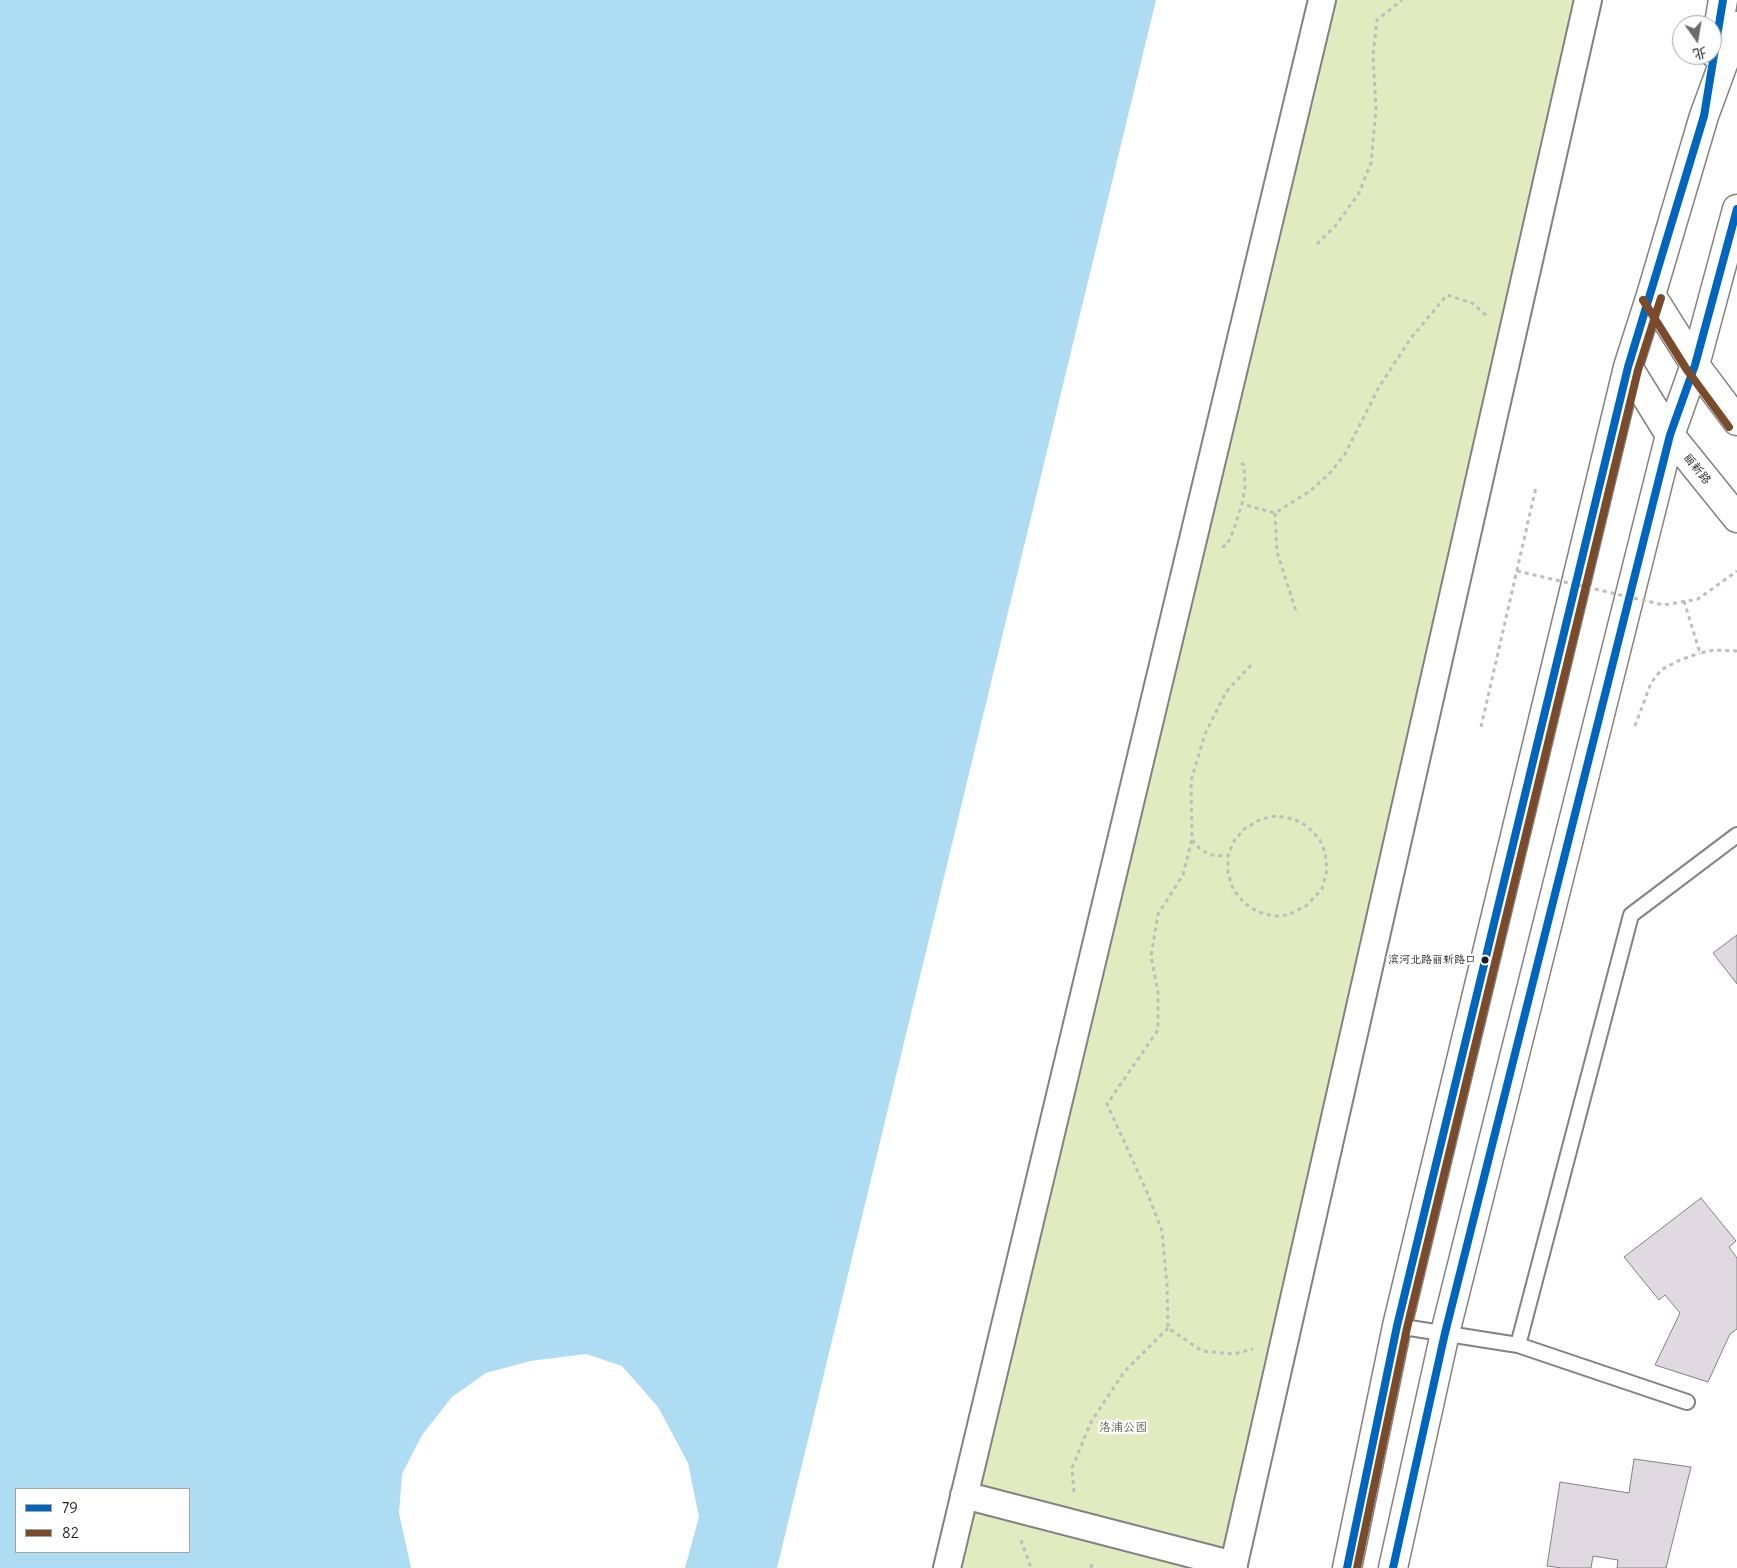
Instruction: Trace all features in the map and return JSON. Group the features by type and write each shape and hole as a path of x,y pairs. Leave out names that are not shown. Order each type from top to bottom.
{"main road":[{"path":"1704,116 1723,0"},
{"path":"1347,1568 1397,1326 1628,367 1704,116 1737,26"},
{"path":"1393,1568 1445,1333 1670,435 1694,365 1737,209"},
{"path":"1651,295 1694,365 1737,421"},
{"name":"丽新路","path":"1628,367 1670,435 1737,518"}],"street":[{"path":"947,1568 1322,0"},
{"path":"964,1495 1233,1566 1588,0"}],"lane":[{"path":"1518,1344 1631,915 1737,835"},
{"path":"1397,1326 1518,1344 1687,1402"}],"path":[{"path":"1317,244 1337,224 1359,193 1371,163 1376,109 1373,55 1377,20 1402,0"},
{"path":"1215,447 1244,465 1245,487 1242,504 1275,513 1310,491 1332,472 1345,454 1379,387 1411,338 1447,295 1472,303 1489,319 1509,350"},
{"path":"1481,727 1536,487"},
{"path":"1275,513 1277,552 1297,614"},
{"path":"1517,571 1664,605 1698,599 1737,571"},
{"path":"1684,601 1700,653"},
{"path":"1635,726 1651,683 1661,670 1680,660 1700,653 1714,650 1737,651"},
{"path":"1076,1524 1072,1468 1091,1422 1124,1372 1168,1328 1167,1285 1162,1231 1108,1104 1158,1030 1158,992 1151,956 1158,914 1183,876 1192,839 1192,781 1204,734 1226,692 1251,664"},
{"path":"1276,816 1294,819 1307,826 1320,840 1325,852 1327,870 1322,889 1306,906 1288,915 1274,916 1258,912 1244,903 1233,889 1228,873 1228,856 1234,841 1244,829 1261,819 1276,816"},
{"path":"1192,839 1201,850 1212,855 1228,856"},
{"path":"1168,1328 1202,1351 1234,1354 1262,1346 1286,1332"}],"green space":[{"name":"洛浦公园","path":"1322,0 1588,0 1233,1568 947,1568"}],"water":[{"path":"0,0 1156,0 777,1568 685,1568 699,1517 688,1463 658,1407 622,1366 586,1354 530,1361 486,1373 452,1397 422,1435 402,1474 399,1513 411,1568 0,1568"}],"building":[{"path":"1737,935 1737,984 1713,953"},
{"path":"1701,1198 1736,1241 1729,1247 1737,1258 1737,1329 1730,1334 1708,1382 1655,1365 1680,1313 1665,1295 1659,1300 1624,1257"},
{"path":"1634,1459 1691,1467 1666,1568 1617,1568 1618,1560 1593,1556 1591,1568 1547,1566 1560,1482 1629,1493"}],"transit line":[{"name":"79","path":"1347,1568 1397,1326 1628,367 1704,116 1723,0"},
{"name":"79","path":"1393,1568 1445,1333 1670,435 1695,365 1737,209"},
{"name":"82","path":"1357,1568 1407,1328 1638,370 1661,298"},
{"name":"82","path":"1643,300 1687,370 1729,427"}],"place":[{"name":"滨河北路丽新路口","path":"1485,960"}]}
